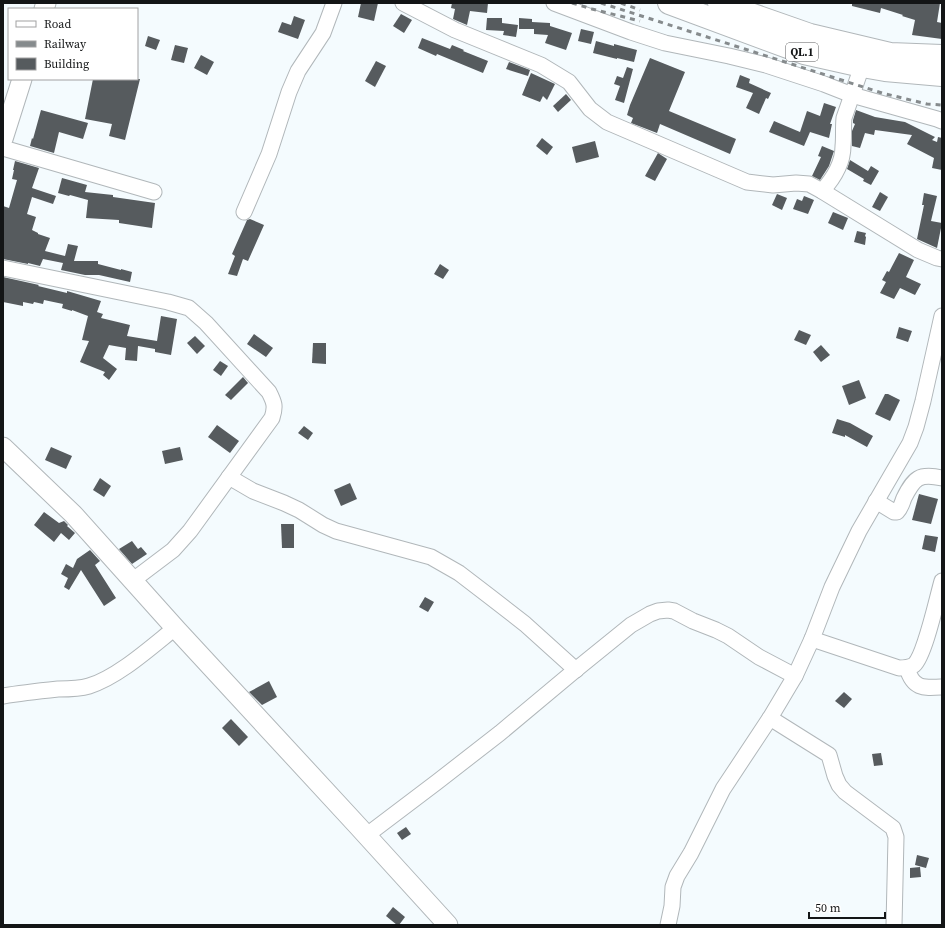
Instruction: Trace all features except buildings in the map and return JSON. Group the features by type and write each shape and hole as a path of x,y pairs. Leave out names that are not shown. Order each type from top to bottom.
{"highway":[{"name":"QL.1","path":"669,3 807,44 890,54 942,56"},
{"name":"QL.1","path":"722,3 807,44 862,66 885,70 942,75"}],"main road":[{"path":"3,139 22,80"},
{"path":"3,447 73,514 132,581 367,835 448,925"}],"street":[{"path":"244,212 269,154 289,92 298,71 323,33 334,3"},
{"path":"403,3 455,30 541,66 569,82 590,109 607,122 747,182 773,185 796,183 809,184 918,250 942,259"},
{"path":"554,3 665,43 729,56 766,66 824,84 852,95 930,117 942,122"},
{"path":"822,191 833,177 842,156 844,118 862,66"},
{"path":"3,148 154,192"},
{"path":"3,268 168,302 189,308 206,323 269,392 274,402 275,410 272,418 190,530 173,550 132,581"},
{"path":"668,925 677,876 691,853 723,789 770,718 795,676 812,639 832,587 859,531 910,443 923,401 942,316"},
{"path":"876,501 894,512 897,512 914,482 919,477 935,476 942,478"},
{"path":"229,477 253,491 284,503 336,531 431,557 459,573 525,624 576,670"},
{"path":"812,639 899,668 907,668 914,665 924,647 942,581"},
{"path":"367,835 500,733 631,625 658,611 674,611 693,621 716,630 795,676"},
{"path":"3,696 29,692 87,687 102,682 136,659 175,628"},
{"path":"907,668 912,682 922,687 942,687"},
{"path":"770,718 829,755 835,776 839,785 845,792 893,828 896,837 894,925"}],"railway":[{"path":"572,3 640,21"},
{"path":"601,3 882,93 927,104 942,105"},
{"path":"621,3 640,10"}]}
